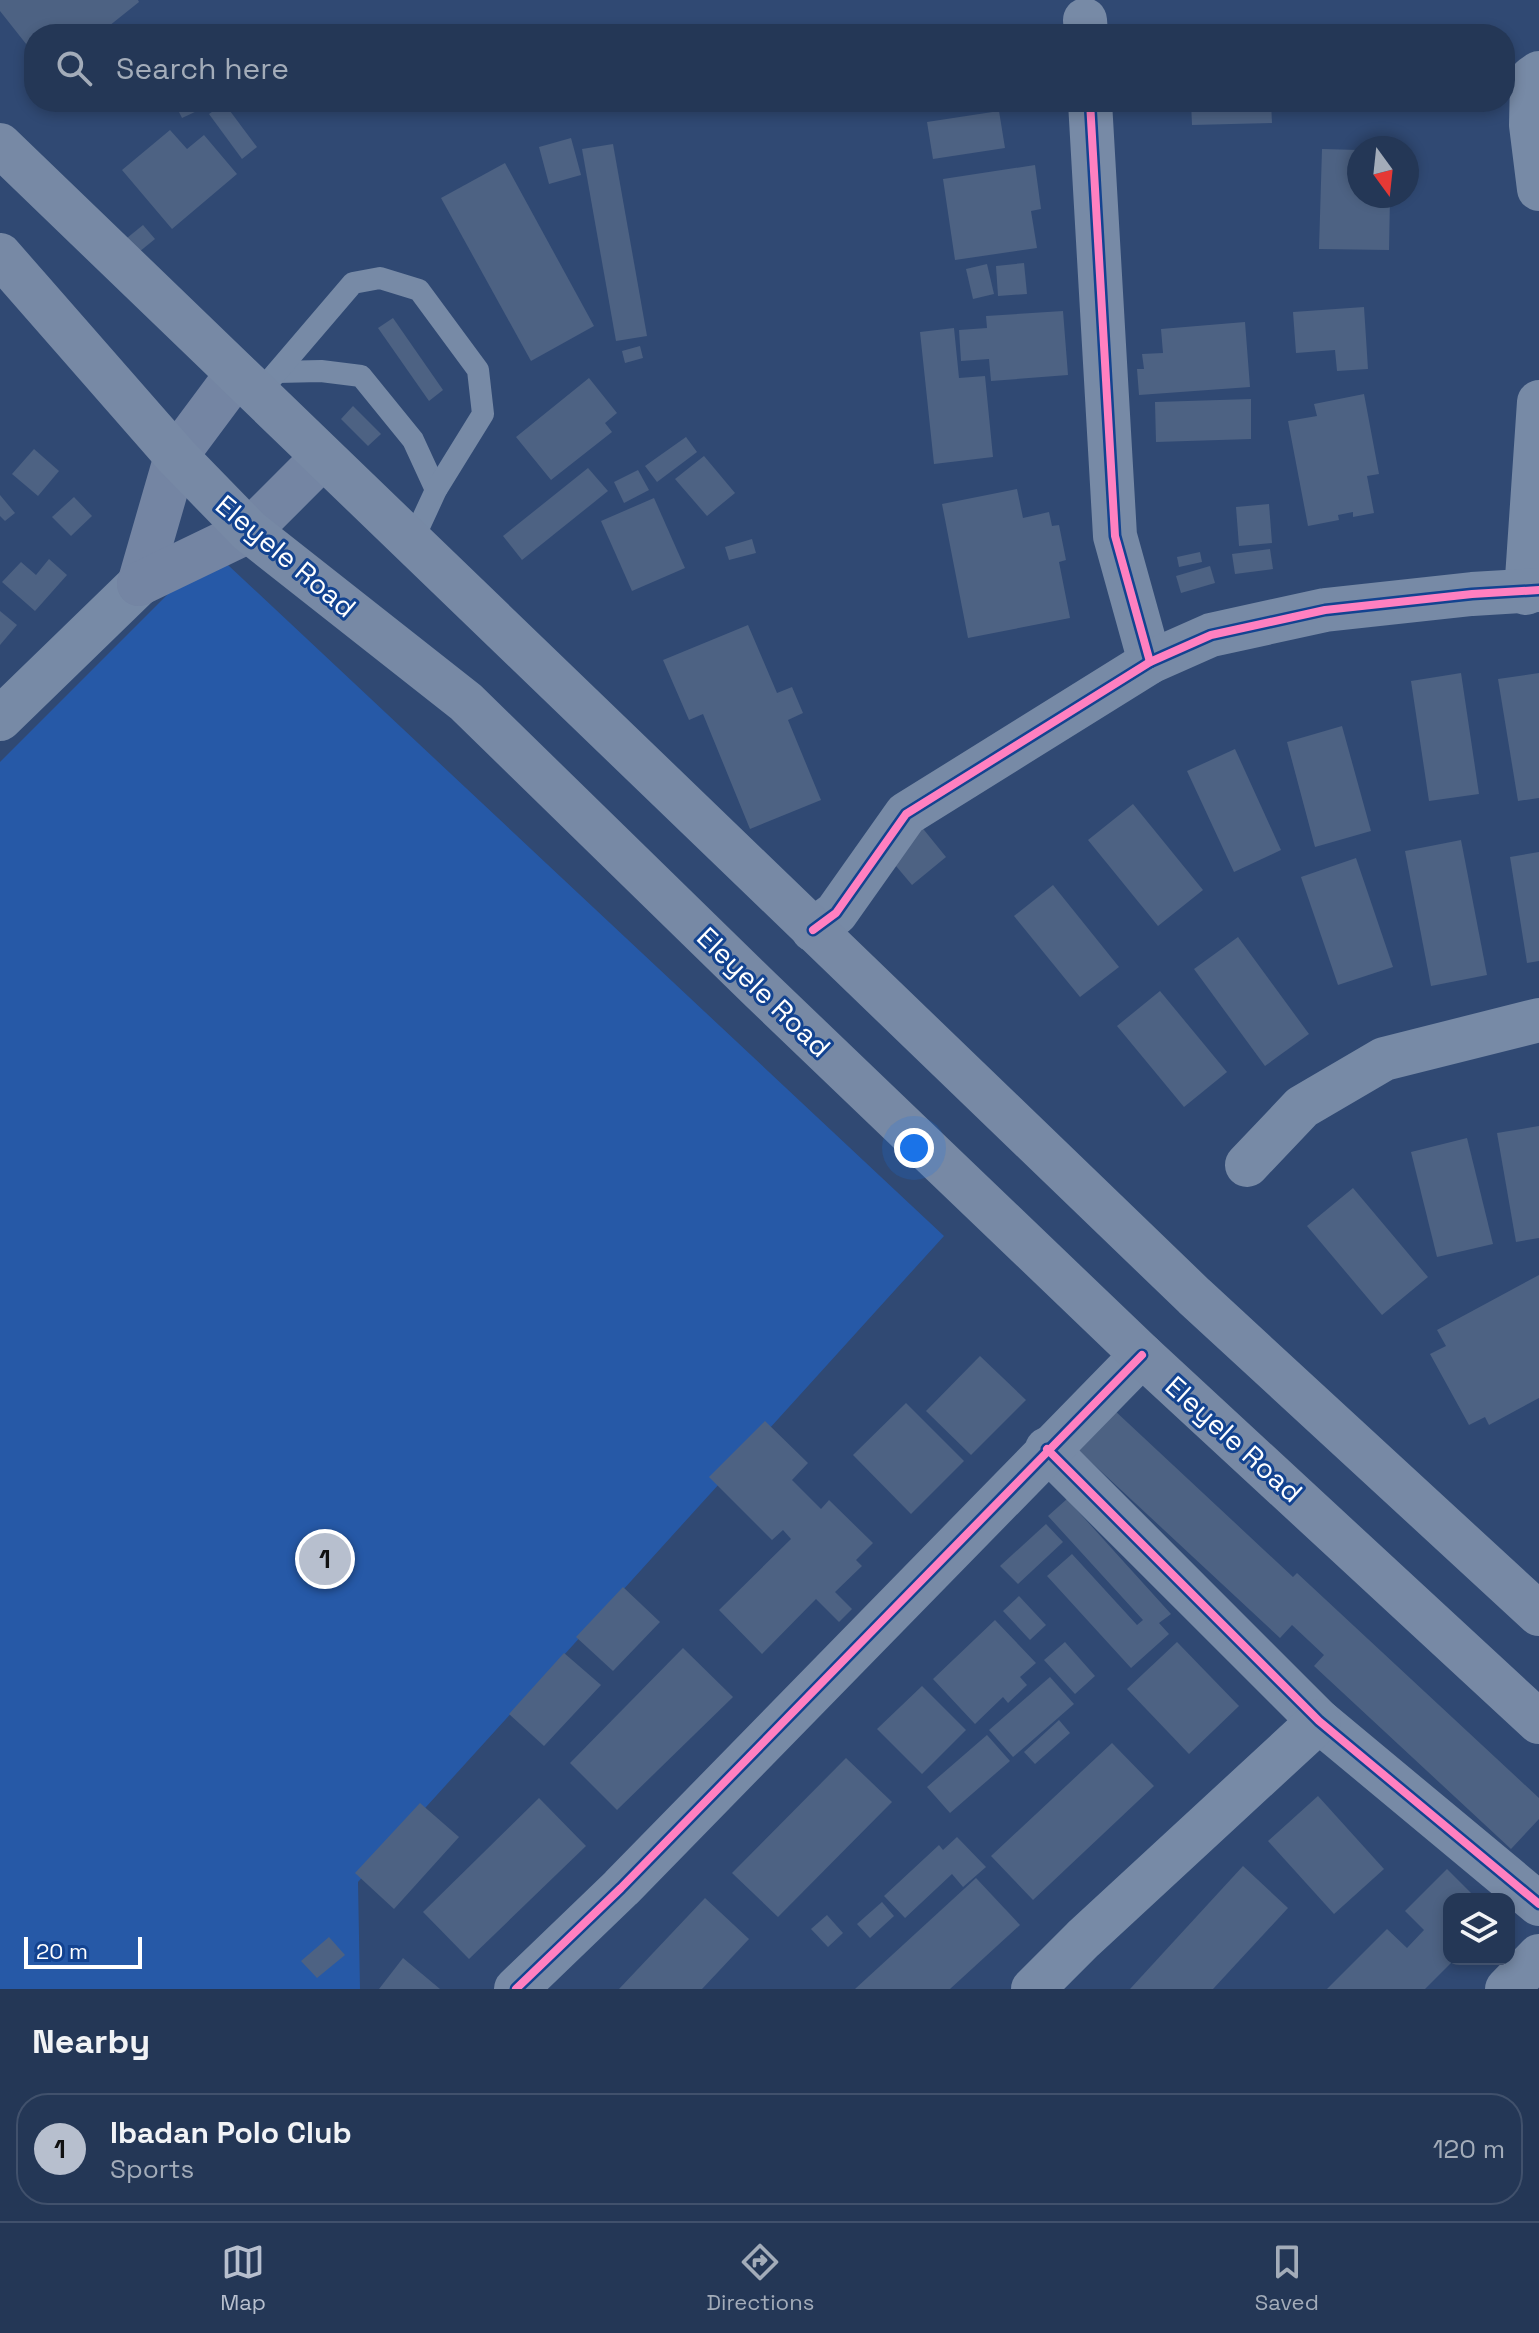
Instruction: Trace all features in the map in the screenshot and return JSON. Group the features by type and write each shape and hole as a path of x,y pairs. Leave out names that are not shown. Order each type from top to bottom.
{"main road":[{"path":"0,145 257,380 323,457 1194,1296 1539,1614"},
{"name":"Eleyele Road","path":"0,255 176,456 249,531 466,702 1142,1355 1539,1722"}],"street":[{"path":"1539,73 1532,78 1531,125 1539,189"},
{"path":"1091,112 1115,536 1150,662"},
{"path":"139,584 176,456 257,380"},
{"path":"813,930 836,913 906,814 1150,662 1211,635 1325,610 1472,594 1533,592 1539,402"},
{"path":"0,719 139,584 249,531 323,457"},
{"path":"1247,1165 1302,1107 1384,1059 1539,1020"},
{"path":"516,1989 621,1888 1142,1355"},
{"path":"1047,1449 1319,1721 1539,1904"},
{"path":"1033,1989 1319,1721"},
{"path":"1507,1989 1539,1956"}],"lane":[{"path":"257,380 353,283 380,278 419,290 478,370 483,414 436,490 412,542"},
{"path":"257,380 333,371 361,376 413,440 436,490"}],"shaded area":[{"path":"212,550 944,1236 358,1882 360,1989 0,1989 0,762"}],"building":[{"path":"0,0 139,2 112,24 24,24 24,41 0,11"},
{"path":"179,112 195,112 182,118"},
{"path":"231,112 257,147 242,159 209,114"},
{"path":"999,112 1005,148 933,159 927,122"},
{"path":"1191,112 1271,112 1272,123 1192,125"},
{"path":"170,130 187,149 204,135 237,174 172,229 122,170"},
{"path":"571,138 581,175 549,184 539,147"},
{"path":"613,144 647,336 616,341 582,149"},
{"path":"1322,149 1347,150 1347,208 1390,208 1389,250 1319,249"},
{"path":"505,163 594,326 531,361 441,198"},
{"path":"1035,165 1041,209 1031,211 1037,248 955,260 943,179"},
{"path":"143,225 155,239 139,252 127,238"},
{"path":"1024,263 1027,294 998,296 996,266"},
{"path":"987,264 994,294 973,299 966,269"},
{"path":"1364,307 1368,369 1337,371 1335,350 1296,353 1293,312"},
{"path":"1063,311 1068,375 991,381 989,359 961,361 959,330 987,328 986,316"},
{"path":"393,318 443,390 429,401 378,328"},
{"path":"1245,322 1250,387 1139,395 1137,369 1144,369 1142,354 1163,353 1161,329"},
{"path":"954,328 959,378 985,376 993,457 934,464 920,332"},
{"path":"640,346 643,358 625,363 622,351"},
{"path":"589,378 617,413 605,423 612,432 551,480 516,437"},
{"path":"1364,394 1379,474 1367,476 1374,513 1353,517 1353,512 1338,515 1339,520 1308,526 1288,421 1317,416 1314,404"},
{"path":"1251,399 1251,439 1156,442 1155,402"},
{"path":"353,406 381,434 368,446 341,419"},
{"path":"686,437 697,452 657,482 645,466"},
{"path":"34,449 59,471 38,496 12,474"},
{"path":"704,456 735,493 707,516 675,479"},
{"path":"588,468 608,491 522,560 503,536"},
{"path":"638,470 649,490 624,503 614,482"},
{"path":"1017,489 1023,518 1049,512 1052,526 1059,525 1066,560 1059,562 1070,618 968,638 942,504"},
{"path":"0,495 15,513 5,521 0,516"},
{"path":"74,497 92,516 71,536 52,517"},
{"path":"654,498 685,568 632,591 601,521"},
{"path":"1269,504 1272,543 1239,546 1236,507"},
{"path":"752,539 756,553 729,560 725,547"},
{"path":"1270,549 1273,569 1235,574 1232,554"},
{"path":"1200,552 1202,562 1179,567 1177,557"},
{"path":"49,559 67,575 35,611 2,582 21,562 36,575"},
{"path":"1210,566 1215,583 1181,593 1176,576"},
{"path":"0,611 17,625 0,645"},
{"path":"748,625 777,693 792,687 803,713 788,720 821,800 750,829 703,714 689,720 663,660"},
{"path":"1461,673 1479,794 1429,801 1411,681"},
{"path":"1539,673 1539,798 1518,801 1498,679"},
{"path":"1342,726 1371,831 1315,847 1287,742"},
{"path":"1235,749 1281,850 1234,872 1187,771"},
{"path":"1133,804 1203,890 1158,926 1088,840"},
{"path":"920,825 946,857 912,885 885,853"},
{"path":"1461,840 1487,975 1431,986 1405,851"},
{"path":"1539,852 1539,961 1527,963 1510,857"},
{"path":"1356,858 1393,967 1338,985 1301,877"},
{"path":"1053,885 1119,967 1080,997 1014,916"},
{"path":"1238,937 1309,1034 1265,1066 1194,969"},
{"path":"1160,991 1227,1072 1184,1107 1117,1026"},
{"path":"1539,1126 1539,1238 1516,1242 1497,1133"},
{"path":"1467,1138 1493,1244 1437,1257 1411,1152"},
{"path":"1353,1188 1428,1277 1382,1315 1307,1226"},
{"path":"1539,1275 1539,1398 1489,1425 1485,1417 1469,1425 1430,1354 1446,1346 1437,1330"},
{"path":"980,1356 1026,1400 971,1455 926,1411"},
{"path":"906,1403 964,1461 911,1514 853,1455"},
{"path":"1113,1409 1293,1577 1297,1573 1539,1798 1539,1819 1511,1849 1314,1666 1324,1655 1292,1625 1280,1638 1076,1448"},
{"path":"765,1421 808,1463 792,1480 821,1509 829,1500 873,1543 856,1560 862,1566 835,1592 852,1609 839,1622 816,1599 762,1654 719,1610 791,1539 783,1530 772,1540 709,1477"},
{"path":"1067,1499 1171,1614 1159,1623 1169,1634 1131,1668 1047,1576 1072,1554 1137,1625 1143,1620 1048,1516"},
{"path":"1046,1524 1063,1542 1018,1584 1000,1566"},
{"path":"623,1587 660,1622 613,1671 576,1637"},
{"path":"1019,1596 1046,1625 1030,1640 1003,1611"},
{"path":"995,1620 1036,1663 1020,1677 1027,1685 1008,1703 1003,1697 975,1724 933,1679"},
{"path":"1065,1642 1095,1676 1075,1694 1044,1660"},
{"path":"1177,1642 1239,1706 1189,1754 1127,1689"},
{"path":"683,1648 733,1697 617,1810 570,1763"},
{"path":"564,1653 601,1685 544,1746 509,1714"},
{"path":"1050,1677 1074,1704 1013,1757 989,1730"},
{"path":"922,1686 966,1730 922,1774 877,1729"},
{"path":"1059,1720 1070,1733 1035,1764 1024,1752"},
{"path":"987,1735 1010,1761 950,1813 927,1787"},
{"path":"1112,1743 1154,1786 1033,1900 991,1856"},
{"path":"846,1758 892,1802 778,1917 732,1873"},
{"path":"1318,1796 1384,1869 1334,1914 1268,1841"},
{"path":"539,1798 586,1846 469,1959 423,1912"},
{"path":"420,1803 459,1837 394,1909 355,1873"},
{"path":"957,1837 986,1867 963,1887 952,1874 905,1918 884,1896 939,1845 943,1850"},
{"path":"1243,1866 1288,1908 1213,1989 1130,1989"},
{"path":"1447,1869 1471,1893 1443,1893 1443,1965 1449,1965 1425,1989 1327,1989 1387,1929 1407,1948 1424,1930 1405,1911"},
{"path":"976,1878 1020,1925 950,1989 855,1989"},
{"path":"705,1898 749,1939 702,1989 619,1989"},
{"path":"882,1902 894,1916 870,1938 857,1924"},
{"path":"827,1915 843,1933 828,1947 811,1929"},
{"path":"329,1937 345,1955 317,1978 301,1961"},
{"path":"403,1958 440,1989 379,1989"}],"cycle path":[{"path":"1091,112 1115,536 1150,662"},
{"path":"813,930 836,913 906,814 1150,662 1211,635 1325,610 1539,590"},
{"path":"516,1989 621,1888 1142,1355"},
{"path":"1047,1449 1319,1721 1539,1904"}],"place":[{"name":"Ibadan Polo Club","path":"325,1559"}]}
